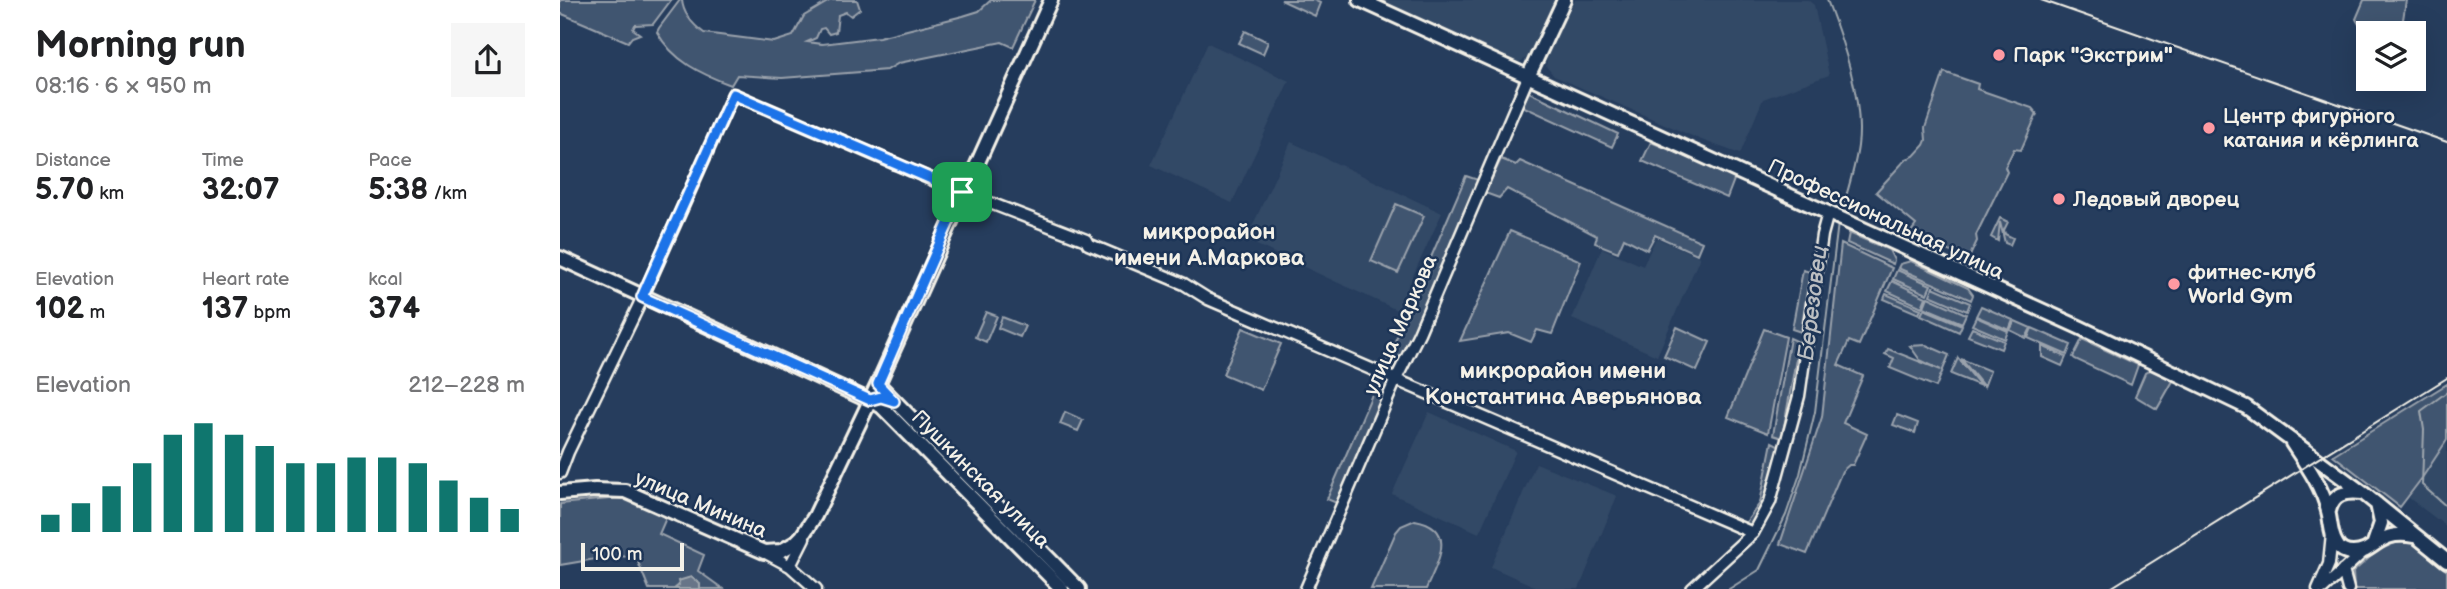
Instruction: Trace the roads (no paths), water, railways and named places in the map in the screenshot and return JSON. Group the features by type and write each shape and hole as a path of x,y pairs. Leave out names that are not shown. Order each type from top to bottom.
{"main road":[{"path":"764,552 787,548 803,536 810,526 878,384 962,192 1051,0"},
{"name":"Профессиональная улица","path":"1360,0 2081,328 2246,407 2378,504 2417,537"},
{"path":"1528,77 1564,0"},
{"name":"Пушкинская улица","path":"560,258 881,406 1062,589"},
{"name":"Пушкинская улица","path":"878,384 1079,589"},
{"name":"Пушкинская улица","path":"870,400 881,397 894,401"},
{"path":"2285,434 2307,465 2329,511 2332,533 2341,550 2350,553 2362,552 2390,535 2404,534 2417,537 2447,561"},
{"name":"улица Минина","path":"560,494 595,490 625,491 764,552"},
{"path":"2329,511 2331,503 2340,494 2363,493"},
{"path":"2373,544 2381,523 2378,504"}],"street":[{"name":"улица Маркова","path":"1306,589 1528,77"},
{"path":"560,472 733,94 962,192 1086,240 1088,244 1184,284 1208,299 1753,533"},
{"path":"1692,589 1753,533 1770,502 1799,396 1822,235 1836,217"},
{"path":"790,566 810,526"},
{"path":"2320,589 2329,564 2332,533"},
{"name":"улица Минина","path":"764,552 790,566 816,589"},
{"path":"2320,589 2362,552"},
{"path":"2343,570 2348,589"}],"waterway":[{"name":"Березовец","path":"1827,0 1845,53 1858,110 1857,155 1841,214"},
{"name":"Березовец","path":"1729,589 1759,570 1786,515 1800,474 1815,412 1838,223"},
{"path":"2447,392 2421,411 2424,430 2422,485 2447,507"}],"railway":[{"path":"2041,0 2447,142"},
{"path":"2109,589 2447,378"}],"place":[{"name":"Парк \"Экстрим\"","path":"1999,55"},
{"name":"Центр фигурного катания и кёрлинга","path":"2209,128"},
{"name":"Ледовый дворец","path":"2059,199"},
{"name":"фитнес-клуб World Gym","path":"2174,284"}],"district":[{"name":"микрорайон имени А.Маркова","path":"1209,244"},
{"name":"микрорайон имени Константина Аверьянова","path":"1563,383"}]}
